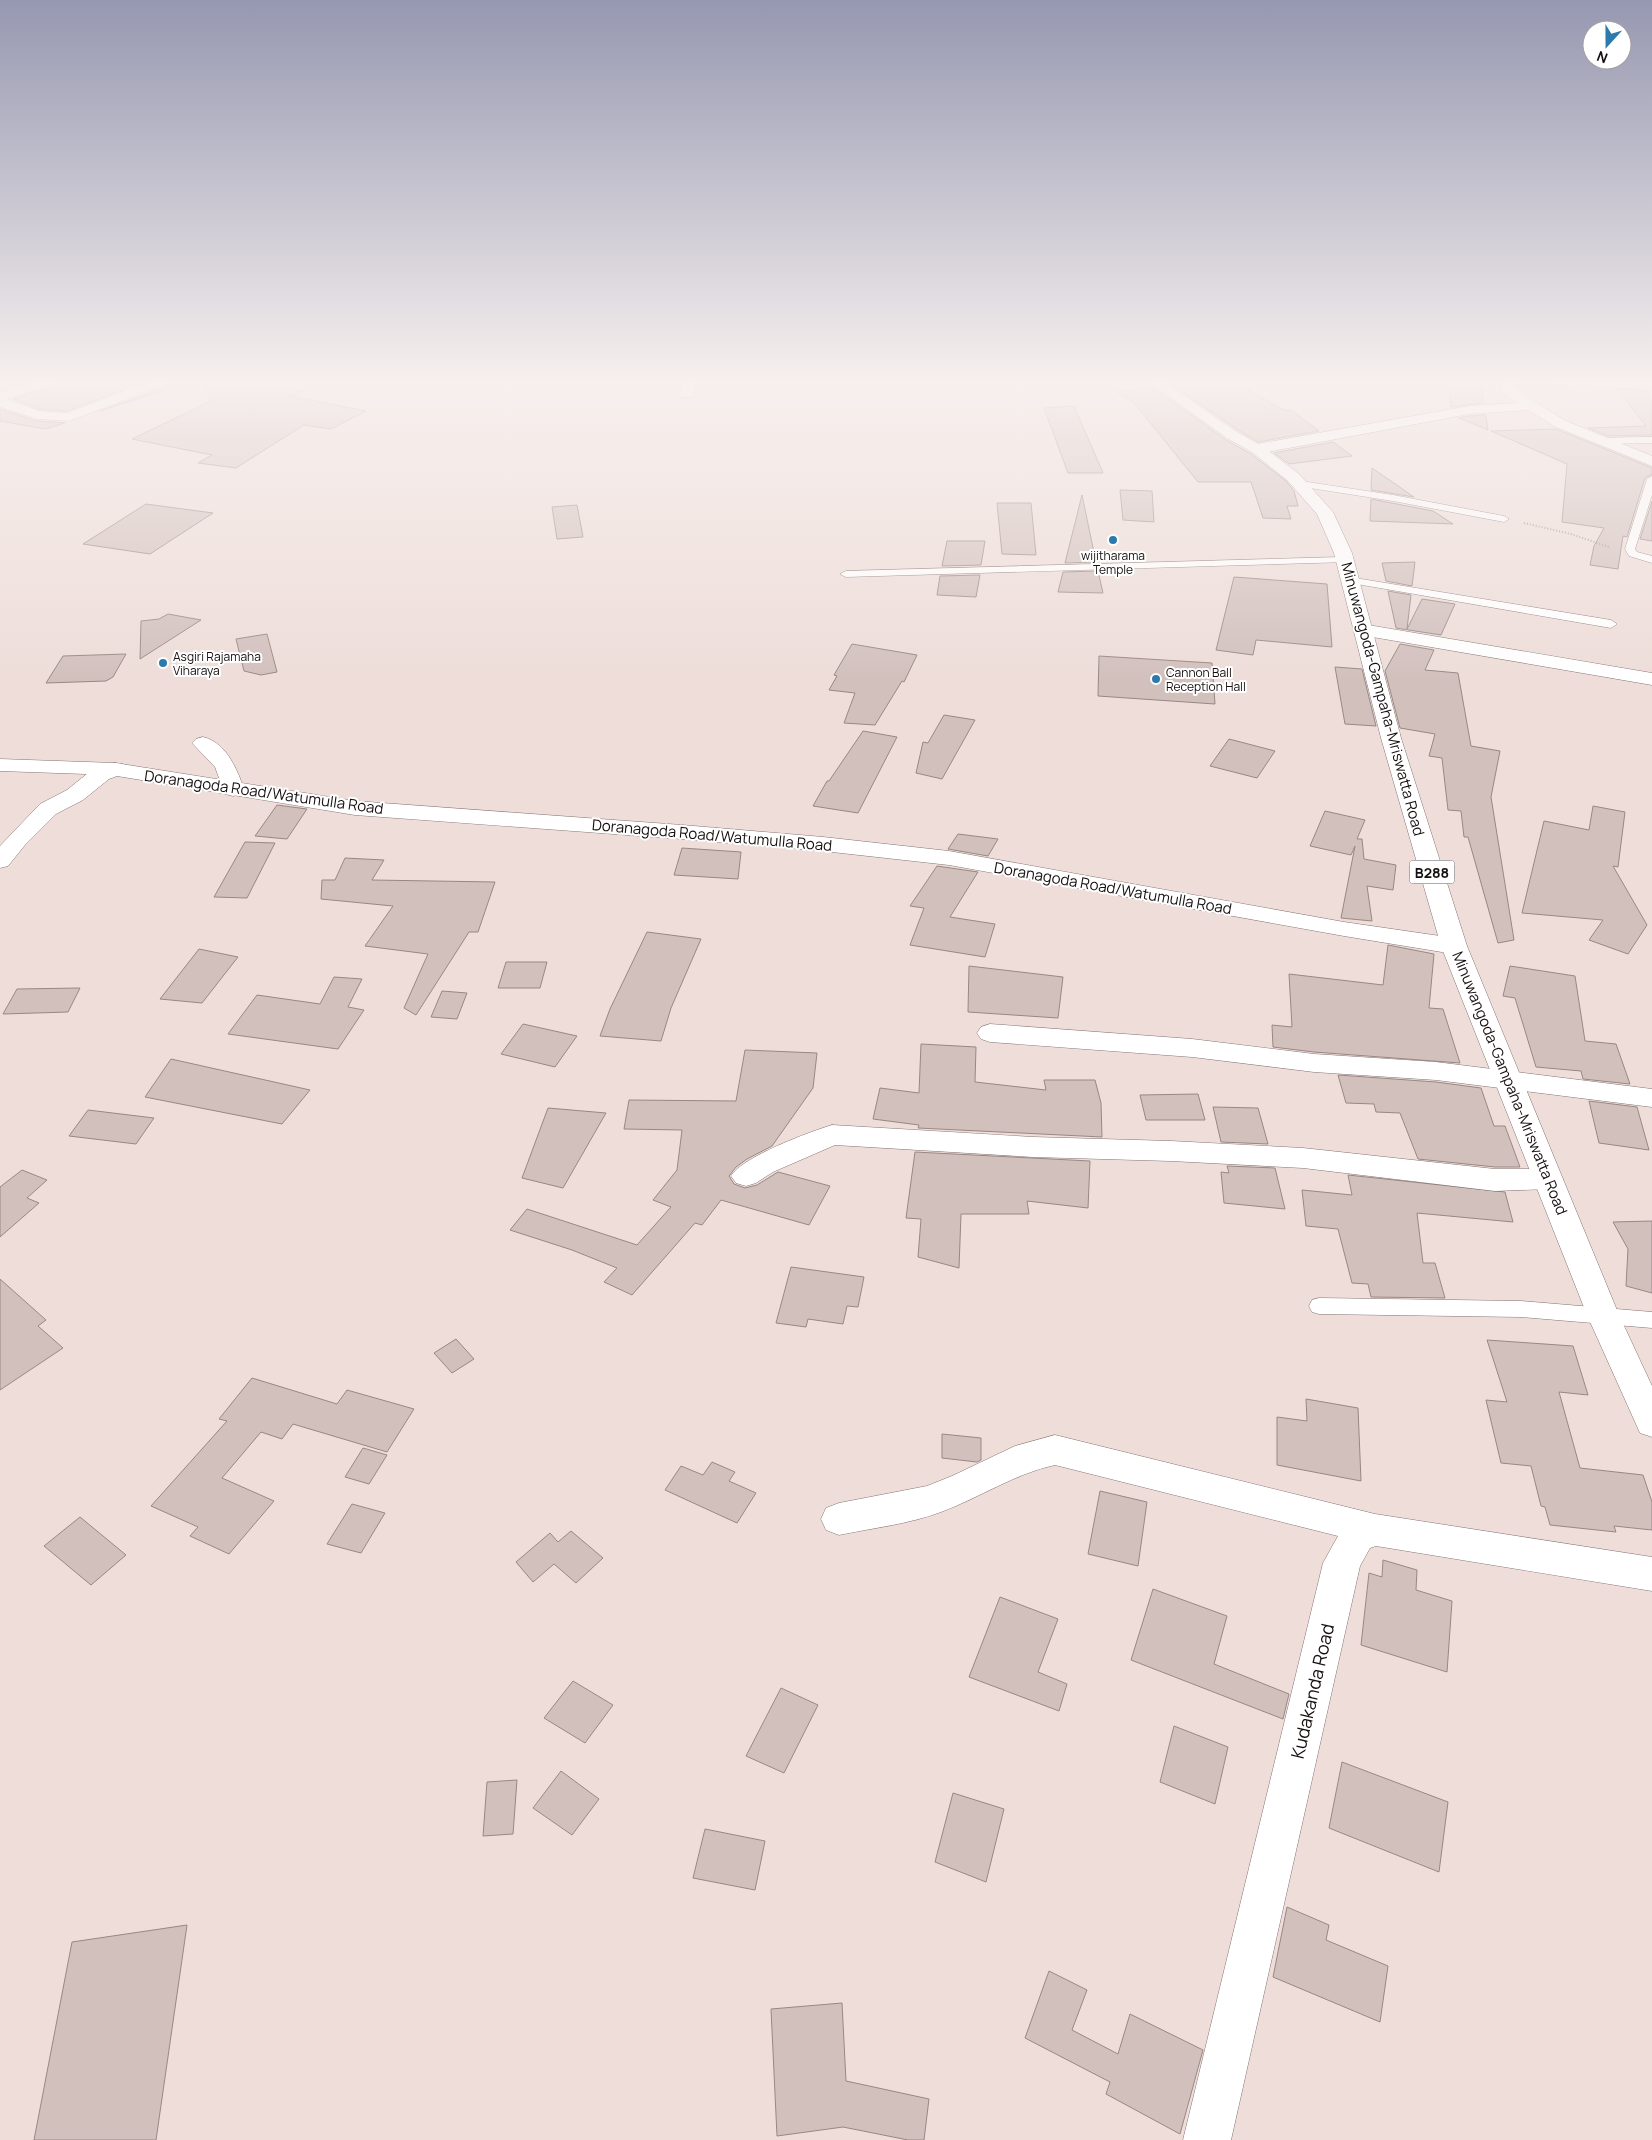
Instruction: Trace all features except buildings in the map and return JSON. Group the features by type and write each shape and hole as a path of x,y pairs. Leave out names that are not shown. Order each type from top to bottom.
{"street":[{"name":"Minuwangoda-Gampaha-Mriswatta Road","path":"1296,481 1325,512 1347,570 1391,738 1454,946 1548,1179 1652,1423"},
{"path":"1362,630 1652,679"},
{"path":"203,743 225,765 233,789"},
{"name":"Doranagoda Road/Watumulla Road","path":"0,765 114,769 355,808 682,832 823,844 949,858 1344,929 1454,946"},
{"path":"0,861 17,840 48,809 75,795 100,774 114,769"},
{"path":"990,1033 1192,1048 1314,1063 1436,1071 1652,1098"},
{"path":"746,1176 763,1165 832,1135 1033,1147 1171,1151 1303,1158 1495,1180 1548,1179"},
{"path":"839,1519 930,1501 965,1487 1028,1456 1056,1450 1375,1530 1652,1574"},
{"name":"Kudakanda Road","path":"1207,2140 1342,1563 1357,1537 1375,1530"}],"lane":[{"path":"1651,481 1630,549 1633,554 1652,560"},
{"path":"1300,484 1393,498 1504,519"},
{"path":"846,574 1347,570 1611,624"},
{"path":"1319,1306 1521,1309 1652,1320"}],"path":[{"path":"1504,519 1571,534 1633,554"}],"place":[{"name":"wijitharama Temple","path":"1113,540"},
{"name":"Asgiri Rajamaha Viharaya","path":"163,663"},
{"name":"Cannon Ball Reception Hall","path":"1156,679"}]}
